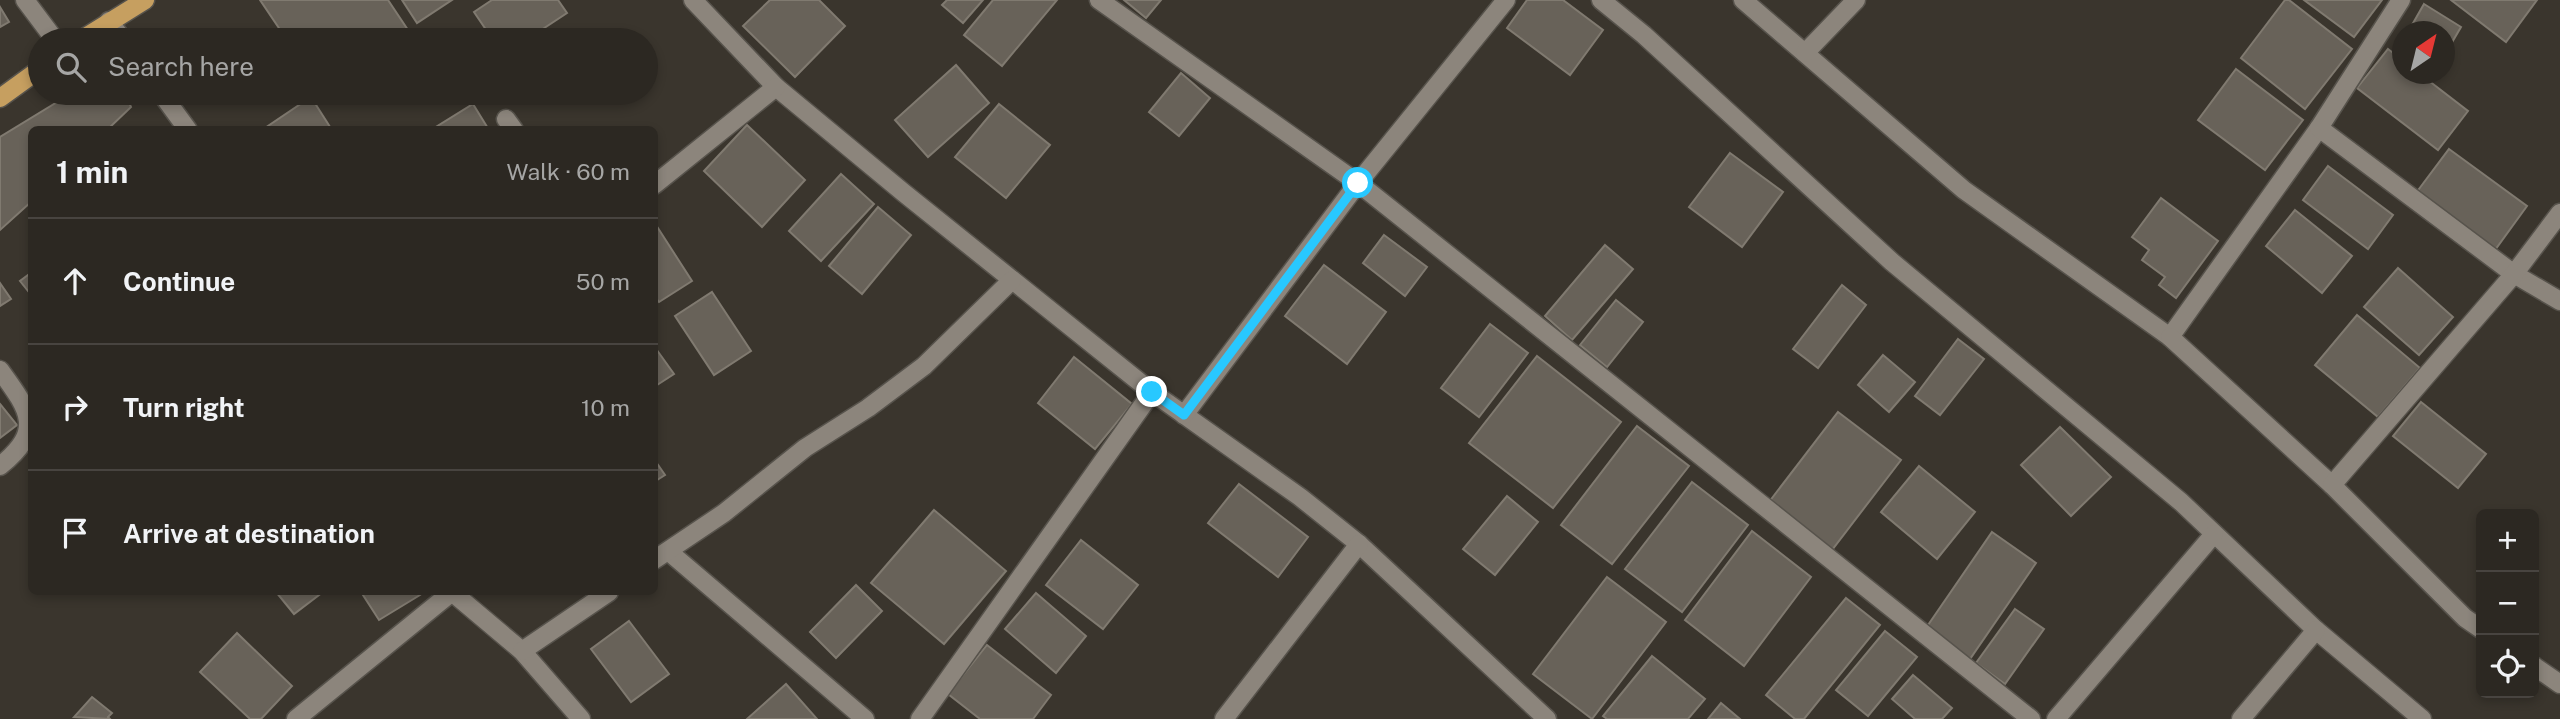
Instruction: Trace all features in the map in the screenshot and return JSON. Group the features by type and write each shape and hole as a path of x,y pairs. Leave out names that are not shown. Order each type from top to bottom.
{"main road":[{"path":"98,28 145,0"},
{"path":"0,98 28,78"}],"street":[{"path":"25,0 46,28"},
{"path":"693,0 776,87 1152,392 1300,497 1359,544 1547,719"},
{"path":"1099,0 1358,183 2031,719"},
{"path":"1184,415 1358,183 1506,0"},
{"path":"1601,0 1644,35 1892,262 2181,502 2316,630 2422,719"},
{"path":"1743,0 1964,190 2170,337 2332,485 2465,618 2476,626"},
{"path":"1805,53 1856,0"},
{"path":"2170,337 2319,128 2401,0"},
{"path":"109,20 115,28"},
{"path":"658,182 776,87"},
{"path":"170,105 185,126"},
{"path":"2319,128 2514,274 2560,301"},
{"path":"2332,485 2514,274 2560,213"},
{"path":"865,719 661,555 724,513 805,448 868,408 924,366 1012,280"},
{"path":"0,370 24,402 28,422 27,436 11,457 0,466"},
{"path":"920,719 1152,392"},
{"path":"2056,719 2214,534"},
{"path":"1224,719 1359,544"},
{"path":"296,719 448,595"},
{"path":"456,595 522,652 581,719"},
{"path":"522,652 605,595"},
{"path":"2241,719 2316,630"}],"building":[{"path":"260,0 388,0 407,28 279,28"},
{"path":"402,0 452,0 417,23"},
{"path":"492,0 558,0 567,13 544,28 485,28 474,12"},
{"path":"770,0 819,0 845,26 795,77 743,26"},
{"path":"947,0 983,0 963,23 942,5"},
{"path":"993,0 1057,0 1002,66 964,35"},
{"path":"1124,0 1161,0 1146,18"},
{"path":"1527,0 1563,0 1603,30 1570,75 1507,28"},
{"path":"2285,0 2289,0 2352,49 2305,109 2241,58"},
{"path":"2304,0 2382,0 2354,37"},
{"path":"2451,0 2537,0 2506,42"},
{"path":"2424,4 2451,21 2414,21"},
{"path":"0,7 9,22 0,27"},
{"path":"2455,23 2461,27 2455,37"},
{"path":"2388,49 2392,52 2392,84 2433,84 2468,111 2438,150 2357,88"},
{"path":"956,65 989,103 928,157 895,120"},
{"path":"2236,69 2303,120 2265,170 2198,120"},
{"path":"1181,73 1210,98 1179,136 1149,112"},
{"path":"999,104 1050,145 1006,198 955,157"},
{"path":"52,105 131,107 111,126 28,126 28,205 0,230 0,137"},
{"path":"299,105 316,105 329,126 268,126"},
{"path":"474,105 487,126 437,126"},
{"path":"747,125 805,180 762,227 704,171"},
{"path":"2449,149 2527,206 2495,250 2416,193"},
{"path":"1730,153 1783,192 1742,247 1689,207"},
{"path":"2328,166 2393,215 2368,249 2303,200"},
{"path":"841,174 874,204 821,261 789,231"},
{"path":"2161,198 2218,241 2176,298 2159,285 2165,277 2142,260 2149,250 2132,237"},
{"path":"878,207 911,235 862,294 829,266"},
{"path":"2295,210 2352,256 2322,293 2266,246"},
{"path":"658,228 692,281 658,301"},
{"path":"1384,235 1427,267 1405,296 1363,263"},
{"path":"1605,245 1633,269 1572,340 1545,316"},
{"path":"1324,265 1386,312 1347,364 1285,316"},
{"path":"2398,268 2453,317 2419,355 2364,307"},
{"path":"28,275 28,291 20,281"},
{"path":"0,283 11,299 0,306"},
{"path":"1842,285 1866,305 1818,368 1793,349"},
{"path":"712,292 751,351 714,375 675,316"},
{"path":"1616,300 1643,322 1607,367 1580,345"},
{"path":"2357,315 2420,368 2378,417 2315,365"},
{"path":"1490,324 1528,353 1479,417 1441,388"},
{"path":"1958,339 1984,359 1940,415 1915,396"},
{"path":"658,352 674,374 658,384"},
{"path":"1883,355 1915,382 1889,412 1858,385"},
{"path":"1537,356 1621,422 1553,508 1469,443"},
{"path":"1074,357 1132,404 1095,449 1038,403"},
{"path":"2421,402 2486,454 2458,488 2393,436"},
{"path":"0,404 17,425 0,438"},
{"path":"1838,412 1901,460 1832,550 1769,502"},
{"path":"1637,426 1689,466 1612,564 1561,525"},
{"path":"2060,427 2111,477 2071,516 2021,465"},
{"path":"658,465 665,475 658,479"},
{"path":"1919,466 1975,512 1937,559 1881,512"},
{"path":"1692,482 1748,525 1682,612 1625,569"},
{"path":"1239,484 1308,537 1278,577 1208,523"},
{"path":"1507,496 1538,522 1495,575 1463,549"},
{"path":"934,510 1006,571 944,644 871,583"},
{"path":"1752,531 1811,577 1744,666 1685,620"},
{"path":"1992,532 2036,563 1970,659 1926,628"},
{"path":"1081,540 1138,585 1103,629 1046,585"},
{"path":"1607,577 1666,622 1592,719 1533,674"},
{"path":"856,585 882,611 836,658 810,632"},
{"path":"1036,593 1086,636 1056,673 1005,629"},
{"path":"278,595 319,595 294,614"},
{"path":"363,595 420,595 379,620"},
{"path":"1846,598 1880,625 1804,719 1795,719 1766,695"},
{"path":"2015,609 2044,629 2005,684 1976,663"},
{"path":"629,621 669,674 631,702 591,649"},
{"path":"1885,631 1917,657 1868,716 1836,690"},
{"path":"237,633 292,686 261,719 250,719 200,672"},
{"path":"987,645 1051,695 1033,719 980,719 948,694"},
{"path":"1652,656 1705,699 1688,719 1607,719 1603,716"},
{"path":"1913,675 1952,708 1942,719 1915,719 1892,699"},
{"path":"786,684 817,719 747,719"},
{"path":"92,697 112,713 108,717 110,719 74,717"},
{"path":"1721,703 1740,719 1708,719"}],"route":[{"path":"1152,392 1184,415 1358,183"}]}
